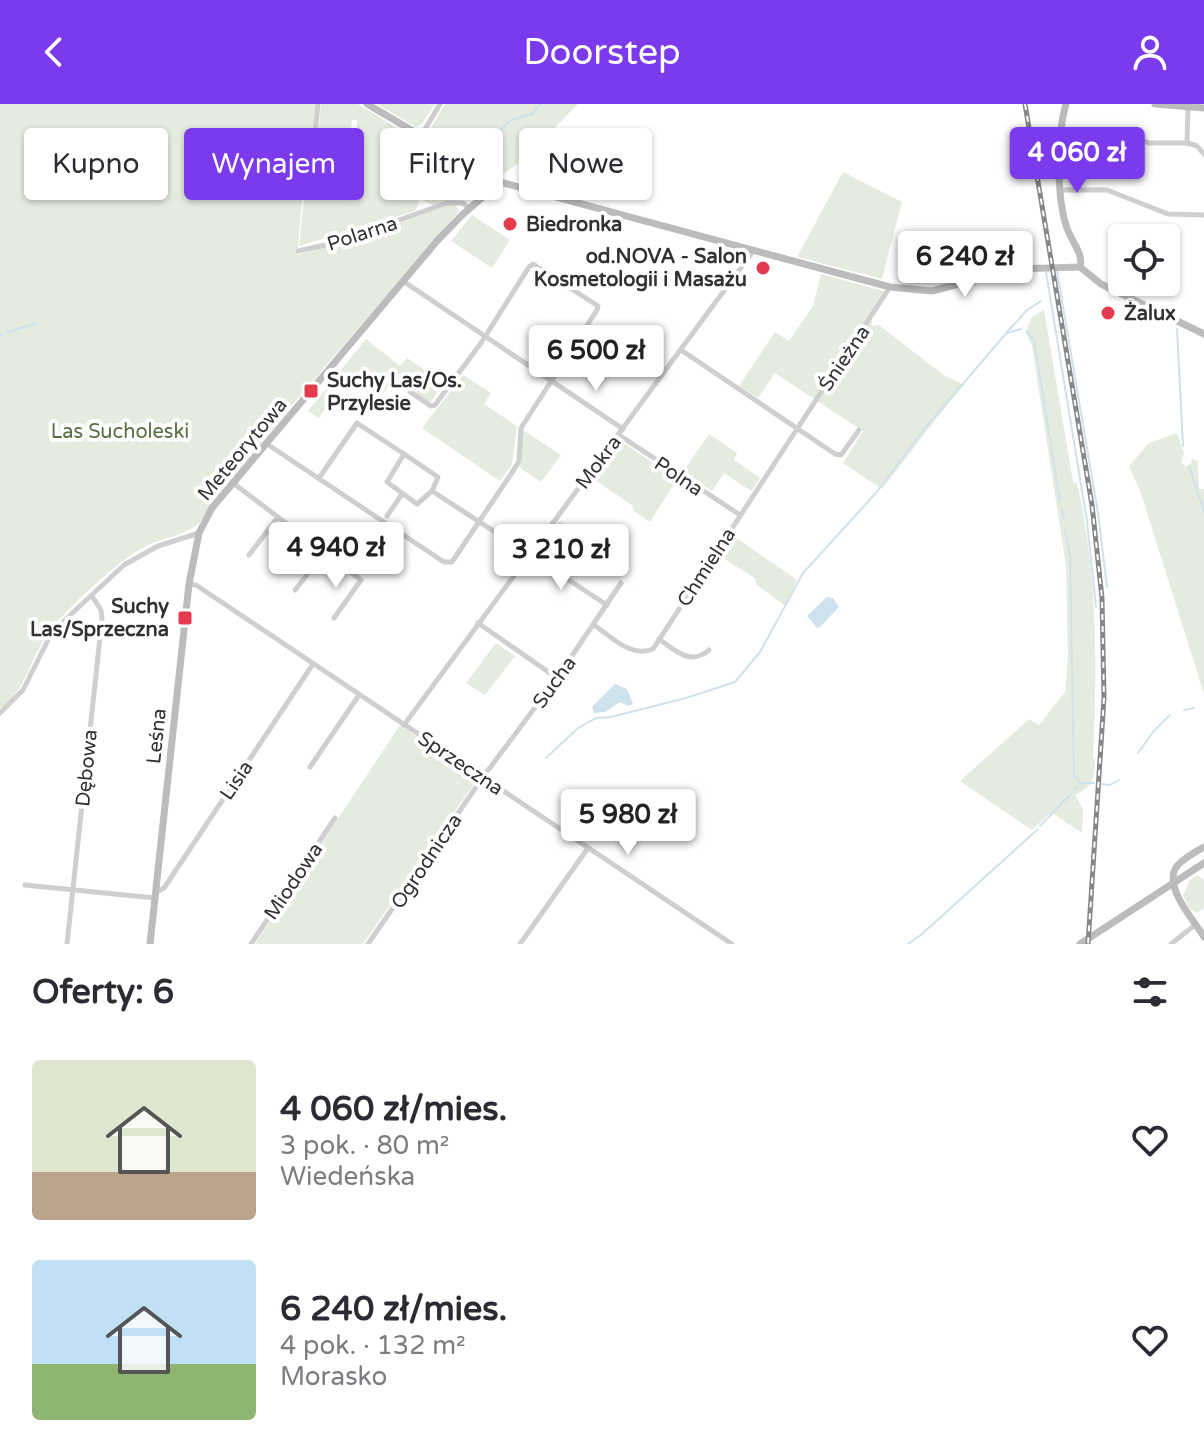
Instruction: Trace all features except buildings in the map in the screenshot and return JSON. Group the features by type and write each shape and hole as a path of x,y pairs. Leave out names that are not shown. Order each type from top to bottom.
{"street":[{"path":"316,128 318,104"},
{"path":"367,104 408,128"},
{"path":"426,128 440,104"},
{"path":"1066,104 1061,190 1066,226 1082,260 1080,267"},
{"path":"1155,104 1204,108"},
{"path":"1187,143 1188,108"},
{"path":"1062,137 1135,138 1149,143 1187,143 1197,146 1204,154"},
{"path":"503,183 890,287 932,291 1015,269 1080,267 1101,284 1204,334"},
{"path":"1061,190 1107,190 1168,214 1204,215"},
{"name":"Meteorytowa","path":"0,713 23,690 52,632 130,560 158,546 199,533 212,508 445,231 479,200"},
{"name":"Polarna","path":"298,251 349,238 447,203 457,201 469,209"},
{"name":"Mokra","path":"404,725 754,250"},
{"path":"267,444 447,563 452,562 519,461 521,428 598,306 533,264 435,405 431,406 410,392"},
{"path":"403,281 623,429"},
{"name":"Śnieżna","path":"796,428 845,360 890,287"},
{"path":"680,352 841,455 859,430"},
{"path":"319,478 357,423 404,454 438,477 432,491 417,504 387,482 404,454"},
{"name":"Chmielna","path":"659,639 796,428"},
{"name":"Polna","path":"619,435 740,515"},
{"path":"234,484 361,580 334,618"},
{"path":"432,491 607,605"},
{"path":"387,516 402,494"},
{"path":"249,555 278,517"},
{"name":"Leśna","path":"150,944 189,584 199,533"},
{"path":"295,590 325,552"},
{"name":"Sucha","path":"483,777 557,678 621,583"},
{"name":"Sprzeczna","path":"189,584 196,585 732,944"},
{"name":"Dębowa","path":"67,944 102,619 101,610 92,596"},
{"path":"478,623 557,678"},
{"path":"594,625 633,651 642,653 653,649 659,639 681,655 693,658 709,650"},
{"name":"Lisia","path":"155,896 164,888 313,664"},
{"path":"310,767 359,695"},
{"name":"Ogrodnicza","path":"368,944 483,777"},
{"name":"Miodowa","path":"251,944 335,818"},
{"path":"1204,847 1178,866 1173,880 1175,891 1204,937"},
{"path":"520,944 588,848"},
{"path":"1080,944 1200,865"},
{"path":"25,885 155,896"},
{"path":"1171,944 1204,917"}],"green space":[{"name":"Las Sucholeski","path":"0,104 316,104 314,128 184,128 184,200 302,200 297,255 454,203 459,211 294,403 200,522 134,553 67,611 49,632 16,692 0,709"},
{"name":"Las Sucholeski","path":"321,104 358,104 397,128 380,128 380,200 420,200 415,211 299,246 304,200 364,200 364,128 356,128 357,120 352,120 351,128 319,128"},
{"path":"377,104 435,104 422,124 416,127"},
{"path":"445,104 578,104 554,128 519,128 519,162 503,174 503,128 431,128"},
{"path":"843,172 902,202 882,279 797,257"},
{"name":"Las Sucholeski","path":"422,200 461,200 433,205"},
{"path":"472,215 510,240 492,268 451,241"},
{"path":"821,274 884,291 871,315 872,326 879,325 942,374 964,385 882,489 843,463 863,431 775,373 758,398 739,386 775,332 789,341 813,306"},
{"path":"1044,310 1073,482 1077,483 1084,517 1092,586 1095,759 1092,782 1075,795 1083,809 1082,833 1054,814 1049,814 1032,830 960,781 1029,719 1039,725 1065,692 1068,656 1066,566 1032,346 1026,332 1032,317"},
{"path":"366,339 400,366 407,358 444,383 430,403 393,379 379,400 346,378 319,418 308,411"},
{"path":"463,375 491,393 484,404 517,426 512,465 500,481 422,428"},
{"path":"523,430 561,455 541,482 520,468"},
{"path":"1177,433 1184,453 1181,463 1186,467 1192,459 1198,461 1199,489 1204,489 1204,694 1141,493 1129,466 1149,443"},
{"path":"709,434 737,453 734,460 760,478 751,491 724,473 712,491 683,472"},
{"path":"622,442 677,479 650,522 634,511 633,506 591,477 616,443"},
{"path":"560,521 572,529 549,563 538,557 536,550"},
{"path":"732,535 797,580 785,606 756,584 755,578 718,555"},
{"path":"496,643 515,656 485,695 466,683"},
{"path":"400,725 475,777 475,782 363,944 255,944"},
{"path":"1197,875 1204,880 1204,908 1197,913 1190,909 1183,896 1190,880"}],"water":[{"path":"827,597 833,598 839,607 817,628 807,616"},
{"path":"615,684 627,689 633,704 628,706 620,702 605,712 594,713 592,707"}],"waterway":[{"path":"502,128 511,120 532,114 541,104"},
{"path":"1057,271 1098,513 1107,587"},
{"path":"1046,272 1087,521 1096,607"},
{"path":"546,758 578,728 596,718 686,698 735,682 760,652 803,573 875,494 925,428 1009,330 1027,310 1041,301"},
{"path":"7,332 37,323"},
{"path":"1007,333 1021,329"},
{"path":"1177,329 1183,446"},
{"path":"1026,331 1034,340 1060,501"},
{"path":"1189,466 1204,512"},
{"path":"1062,510 1064,519"},
{"path":"1065,530 1070,556 1074,776 1081,783"},
{"path":"1184,710 1194,708"},
{"path":"1138,753 1170,715"},
{"path":"1102,784 1110,785 1119,780"},
{"path":"1074,790 1081,783 1094,783"},
{"path":"1040,826 1071,794"},
{"path":"908,944 1038,829"}],"railway":[{"path":"1025,104 1092,505 1102,598 1104,698 1088,944"}],"place":[{"name":"Biedronka","path":"510,224"},
{"name":"od.NOVA - Salon Kosmetologii i Masażu","path":"763,268"},
{"name":"Żalux","path":"1108,313"},
{"name":"Suchy Las/Os. Przylesie","path":"311,391"},
{"name":"Suchy Las/Sprzeczna","path":"185,618"}]}
